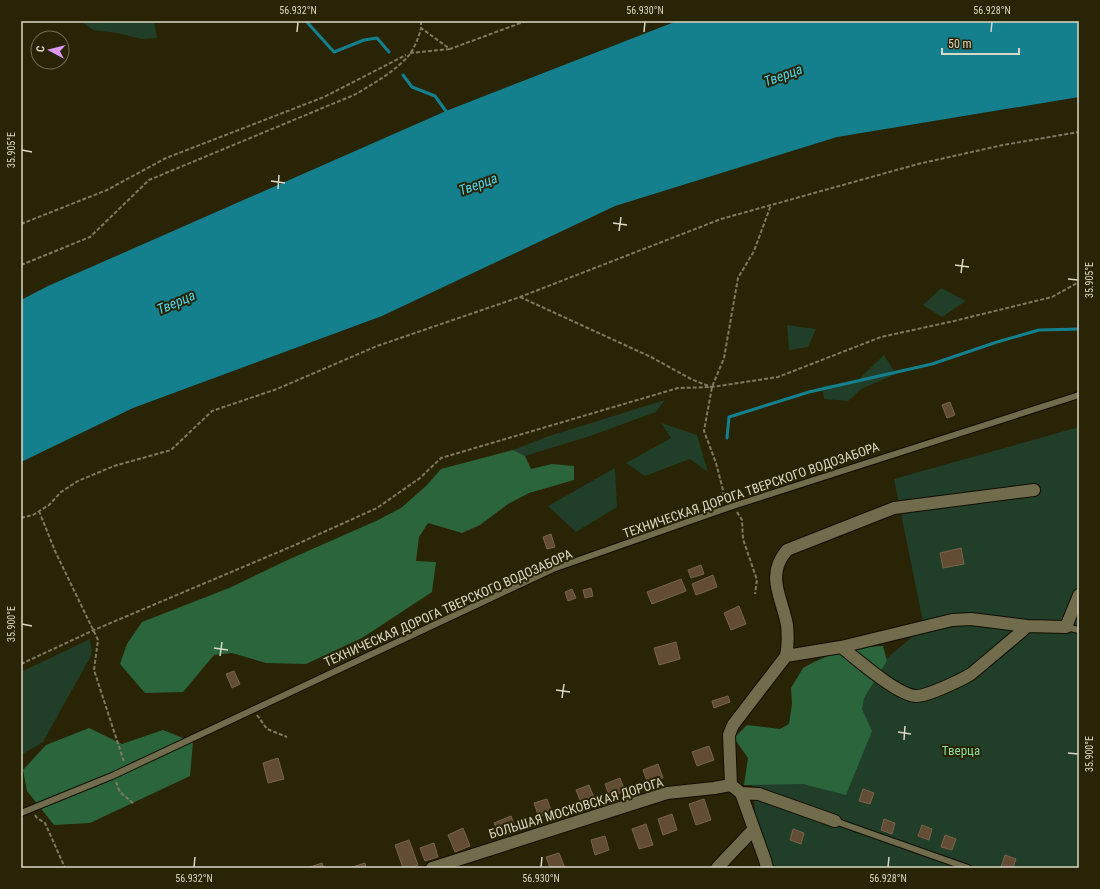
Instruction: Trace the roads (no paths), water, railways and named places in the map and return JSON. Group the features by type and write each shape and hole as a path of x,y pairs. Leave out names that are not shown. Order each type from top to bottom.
{"street":[{"path":"835,821 759,794 741,792 731,785 729,735 733,725 786,656 788,648 787,624 775,582 777,566 780,559 787,550 894,508 1034,490"},
{"path":"786,656 841,647 952,620 971,619 1027,626 1066,627 1079,595"},
{"path":"841,647 894,688 914,696 922,695 971,674 1027,626"},
{"name":"БОЛЬШАЯ МОСКОВСКАЯ ДОРОГА","path":"432,868 667,793 731,785"},
{"path":"741,792 767,868"},
{"path":"717,868 754,829"}],"lane":[{"name":"ТЕХНИЧЕСКАЯ ДОРОГА ТВЕРСКОГО ВОДОЗАБОРА","path":"21,813 112,776 553,569 733,506 1079,395"},
{"path":"1066,627 1079,630"},
{"path":"835,821 968,868"}],"water":[{"name":"Тверца","path":"677,21 1079,21 1079,97 837,137 615,206 382,316 133,408 21,462 21,300 48,286 446,111"}],"waterway":[{"path":"306,21 334,52 364,40 377,38 389,52"},
{"path":"403,75 412,87 435,96 448,114"},
{"path":"727,438 729,417 809,392 932,364 997,342 1039,330 1079,329"}]}
